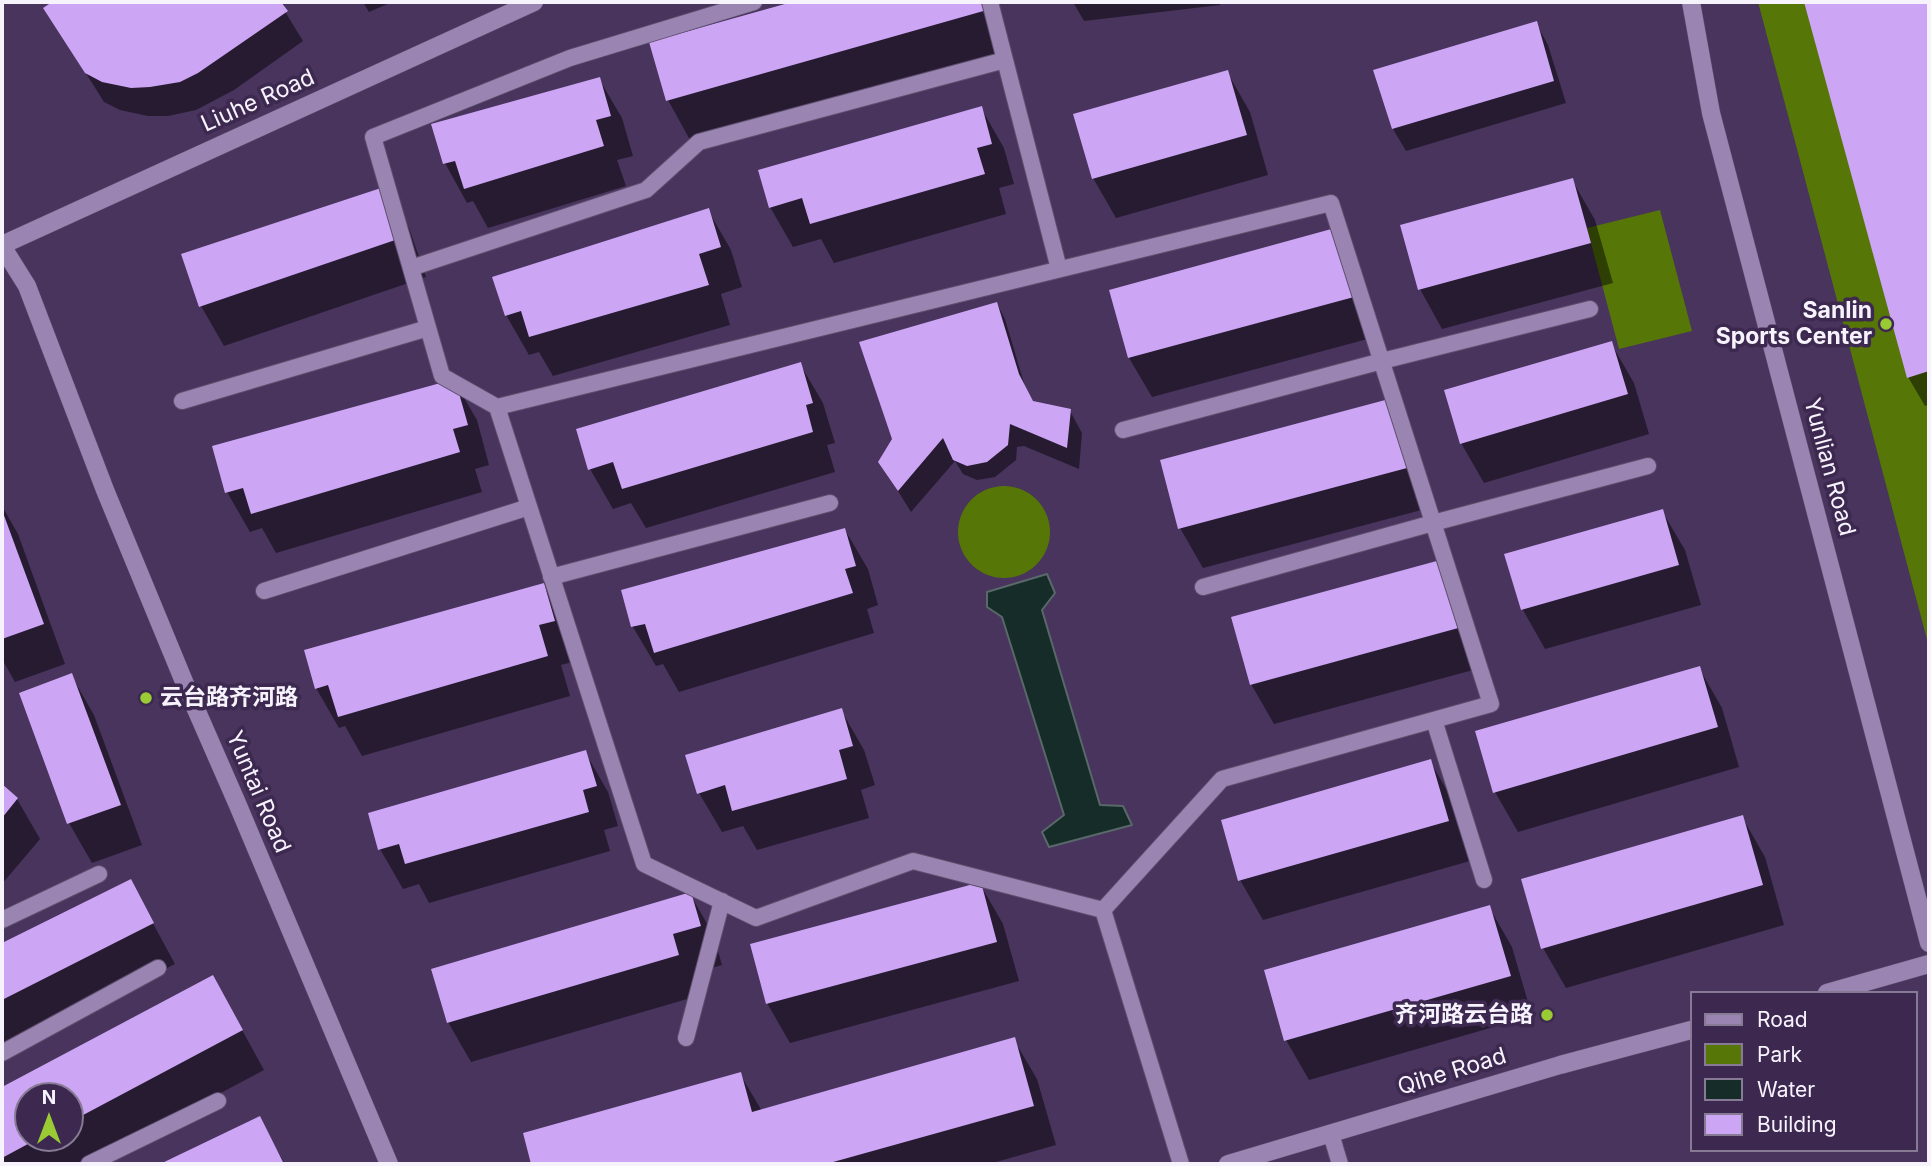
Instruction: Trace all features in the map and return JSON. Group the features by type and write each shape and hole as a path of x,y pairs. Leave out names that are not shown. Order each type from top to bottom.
{"street":[{"name":"Liuhe Road","path":"2,245 534,2"},
{"name":"Yunlian Road","path":"1691,2 1711,113 1929,943"},
{"name":"Yuntai Road","path":"2,245 27,286 105,490 389,1164"},
{"path":"1834,991 1929,964"},
{"name":"Qihe Road","path":"1228,1164 1263,1159 1331,1134 1548,1069 1689,1031"}],"lane":[{"path":"754,2 570,58 373,137 442,376 496,407 644,864 756,918 913,861 1103,910"},
{"path":"990,2 1059,269"},
{"path":"411,268 646,190 699,142 1005,60"},
{"path":"496,407 1331,203 1491,704 1222,779 1103,910"},
{"path":"1123,430 1590,309"},
{"path":"182,401 428,328"},
{"path":"1203,587 1648,466"},
{"path":"551,577 830,503"},
{"path":"264,591 529,507"},
{"path":"1434,720 1484,880"},
{"path":"2,920 99,874"},
{"path":"686,1038 722,901"},
{"path":"1103,910 1181,1164"},
{"path":"2,1053 158,968"},
{"path":"89,1164 218,1101"},
{"path":"1331,1134 1340,1164"}],"green space":[{"name":"Sanlin Sports Center","path":"1758,2 1929,2 1929,647"},
{"path":"1660,210 1692,331 1619,349 1587,228"},
{"path":"995,486 1013,486 1030,493 1043,506 1050,523 1050,541 1043,558 1030,571 1013,578 995,578 978,571 965,558 958,541 958,523 965,506 978,493"}],"water":[{"path":"1047,574 1055,593 1042,610 1100,805 1123,806 1132,825 1049,847 1042,832 1064,815 1002,617 987,607 987,592"}],"building":[{"path":"52,2 281,2 288,11 198,73 180,82 131,88 102,82 85,73 43,8"},
{"path":"792,2 985,2 987,10 666,101 649,42"},
{"path":"1804,2 1929,2 1929,371 1907,378"},
{"path":"1537,21 1554,81 1392,129 1373,70"},
{"path":"1228,70 1247,135 1092,179 1073,114"},
{"path":"600,77 611,116 596,120 604,146 464,189 455,161 443,164 431,124"},
{"path":"982,106 992,144 977,148 985,174 810,224 802,198 769,208 758,170"},
{"path":"1573,178 1591,243 1418,290 1400,225"},
{"path":"387,186 404,237 199,307 181,254"},
{"path":"709,208 721,247 699,254 709,285 529,337 521,311 505,316 492,277"},
{"path":"1335,228 1354,297 1128,358 1109,290"},
{"path":"997,302 1019,374 1033,401 1071,409 1067,448 1010,424 1008,445 987,462 967,466 953,460 943,438 898,491 878,462 892,439 859,342"},
{"path":"1612,341 1628,394 1460,444 1444,390"},
{"path":"801,362 813,403 806,405 813,432 622,489 613,462 588,470 576,429"},
{"path":"455,379 468,425 453,429 460,452 251,514 243,488 225,493 212,446"},
{"path":"1389,399 1407,468 1178,529 1160,460"},
{"path":"1663,509 1679,565 1521,610 1504,554"},
{"path":"2,510 44,624 2,639"},
{"path":"845,528 856,566 845,569 853,593 654,653 645,624 631,627 621,590"},
{"path":"1444,559 1462,627 1250,685 1231,617"},
{"path":"544,583 555,621 539,625 548,656 338,717 328,685 315,689 304,650"},
{"path":"1700,666 1718,727 1493,793 1475,731"},
{"path":"72,673 121,805 67,824 19,693"},
{"path":"842,708 853,746 839,750 847,779 732,811 725,785 697,794 685,755"},
{"path":"586,750 597,786 583,790 589,812 405,864 399,844 378,850 368,813"},
{"path":"1431,759 1449,821 1238,881 1221,820"},
{"path":"2,784 18,798 2,818"},
{"path":"1743,815 1763,885 1541,949 1521,879"},
{"path":"131,879 154,923 2,1000 2,943"},
{"path":"981,882 997,942 766,1004 750,944"},
{"path":"691,892 701,926 673,934 679,955 447,1023 431,969"},
{"path":"1490,905 1511,976 1284,1041 1264,970"},
{"path":"213,975 243,1030 84,1115 84,1082 14,1082 14,1152 2,1158 2,1087"},
{"path":"1015,1037 1034,1106 826,1164 531,1164 523,1133 741,1072 752,1112"},
{"path":"260,1116 284,1164 160,1164"}],"place":[{"name":"Sanlin Sports Center","path":"1886,324"},
{"name":"云台路齐河路","path":"146,698"},
{"name":"齐河路云台路","path":"1547,1015"}]}
